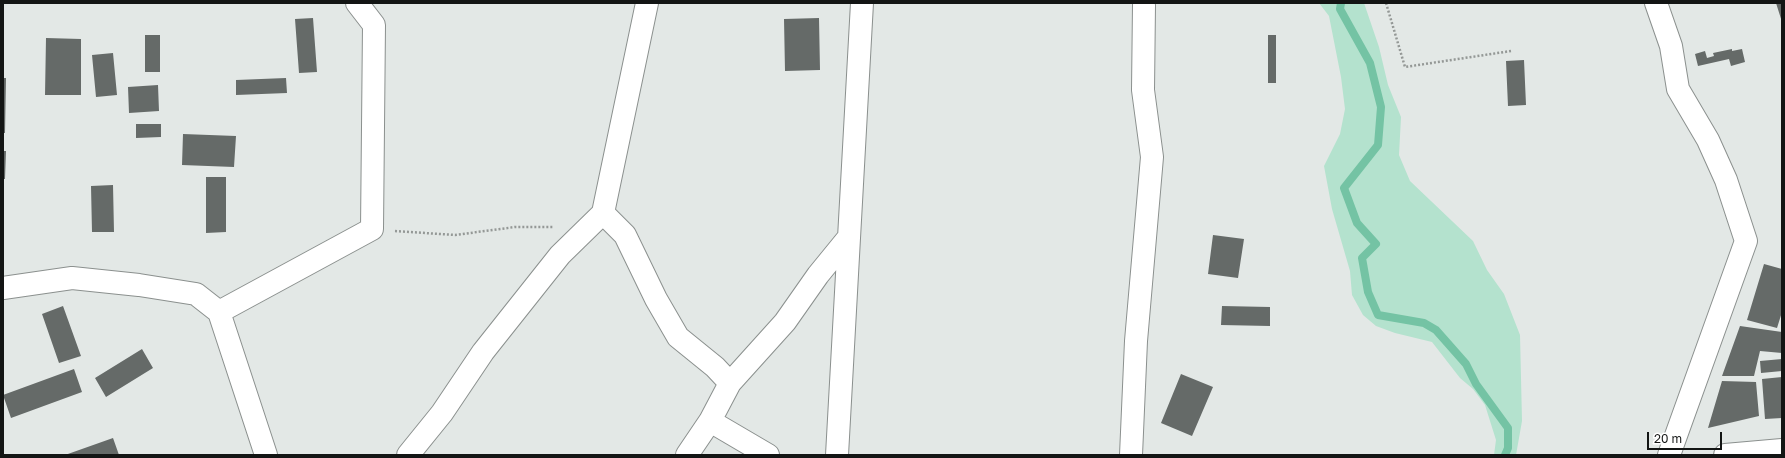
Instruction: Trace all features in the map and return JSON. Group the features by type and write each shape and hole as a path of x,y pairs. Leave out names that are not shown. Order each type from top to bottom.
{"street":[{"path":"219,312 372,229 374,26 357,3"},
{"path":"408,455 442,413 483,352 525,298 560,255 603,213 647,3"},
{"path":"837,455 862,3"},
{"path":"1656,3 1671,46 1678,89 1708,140 1726,180 1746,241 1669,455"},
{"path":"1130,455 1136,341 1152,157 1143,90 1146,4"},
{"path":"603,213 625,235 656,299 678,337 714,366 730,383"},
{"path":"687,455 710,421 730,383 785,322 849,236"},
{"path":"3,288 72,278 138,285 196,294 219,312 266,455"},
{"path":"710,421 768,455"},
{"path":"1725,455 1782,450"}],"path":[{"path":"1386,3 1405,67 1511,51"},
{"path":"372,229 456,235 515,227 553,227 560,225"}],"green space":[{"path":"1319,3 1364,3 1379,47 1388,85 1401,117 1399,155 1410,181 1473,241 1487,270 1504,294 1520,335 1522,421 1516,455 1494,455 1496,440 1485,405 1473,389 1460,378 1432,342 1395,333 1376,326 1363,315 1352,295 1350,271 1332,209 1324,166 1340,134 1345,109 1341,77 1329,16"}],"building":[{"path":"1776,3 1782,3 1782,22"},
{"path":"313,18 317,72 299,73 295,19"},
{"path":"819,18 820,70 785,71 784,19"},
{"path":"145,35 160,35 160,72 145,72"},
{"path":"1268,35 1276,35 1276,83 1268,83"},
{"path":"46,38 81,39 81,95 45,95"},
{"path":"1732,49 1732,51 1742,49 1745,62 1731,66 1729,59 1698,66 1695,54 1705,51 1707,58 1714,56 1713,53"},
{"path":"113,53 117,95 96,97 92,55"},
{"path":"1524,60 1526,105 1508,106 1506,61"},
{"path":"3,78 6,78 5,133 3,133"},
{"path":"286,78 287,93 236,95 236,80"},
{"path":"158,85 159,111 129,113 128,87"},
{"path":"136,124 161,124 161,137 136,138"},
{"path":"183,134 236,136 234,167 182,165"},
{"path":"3,151 6,151 5,179 3,179"},
{"path":"206,177 226,177 226,232 206,233"},
{"path":"113,185 114,232 92,232 91,186"},
{"path":"1213,235 1244,239 1238,278 1208,274"},
{"path":"1764,264 1782,269 1782,312 1777,328 1747,320"},
{"path":"63,306 81,356 59,363 42,314"},
{"path":"1222,306 1270,307 1270,326 1221,325"},
{"path":"1740,326 1782,332 1782,353 1760,351 1754,376 1722,376"},
{"path":"142,349 153,368 106,397 95,378"},
{"path":"1782,359 1782,371 1761,373 1760,361"},
{"path":"74,369 82,392 11,418 3,395"},
{"path":"1181,374 1213,387 1192,436 1161,423"},
{"path":"1782,377 1782,418 1765,419 1762,379"},
{"path":"1722,381 1756,382 1759,416 1708,428"},
{"path":"113,438 119,455 65,455"}],"waterway":[{"path":"1341,3 1340,9 1370,63 1381,107 1378,145 1344,188 1357,223 1376,244 1362,258 1368,292 1378,315 1424,323 1436,330 1466,364 1476,384 1508,428 1508,448 1505,455"}]}
